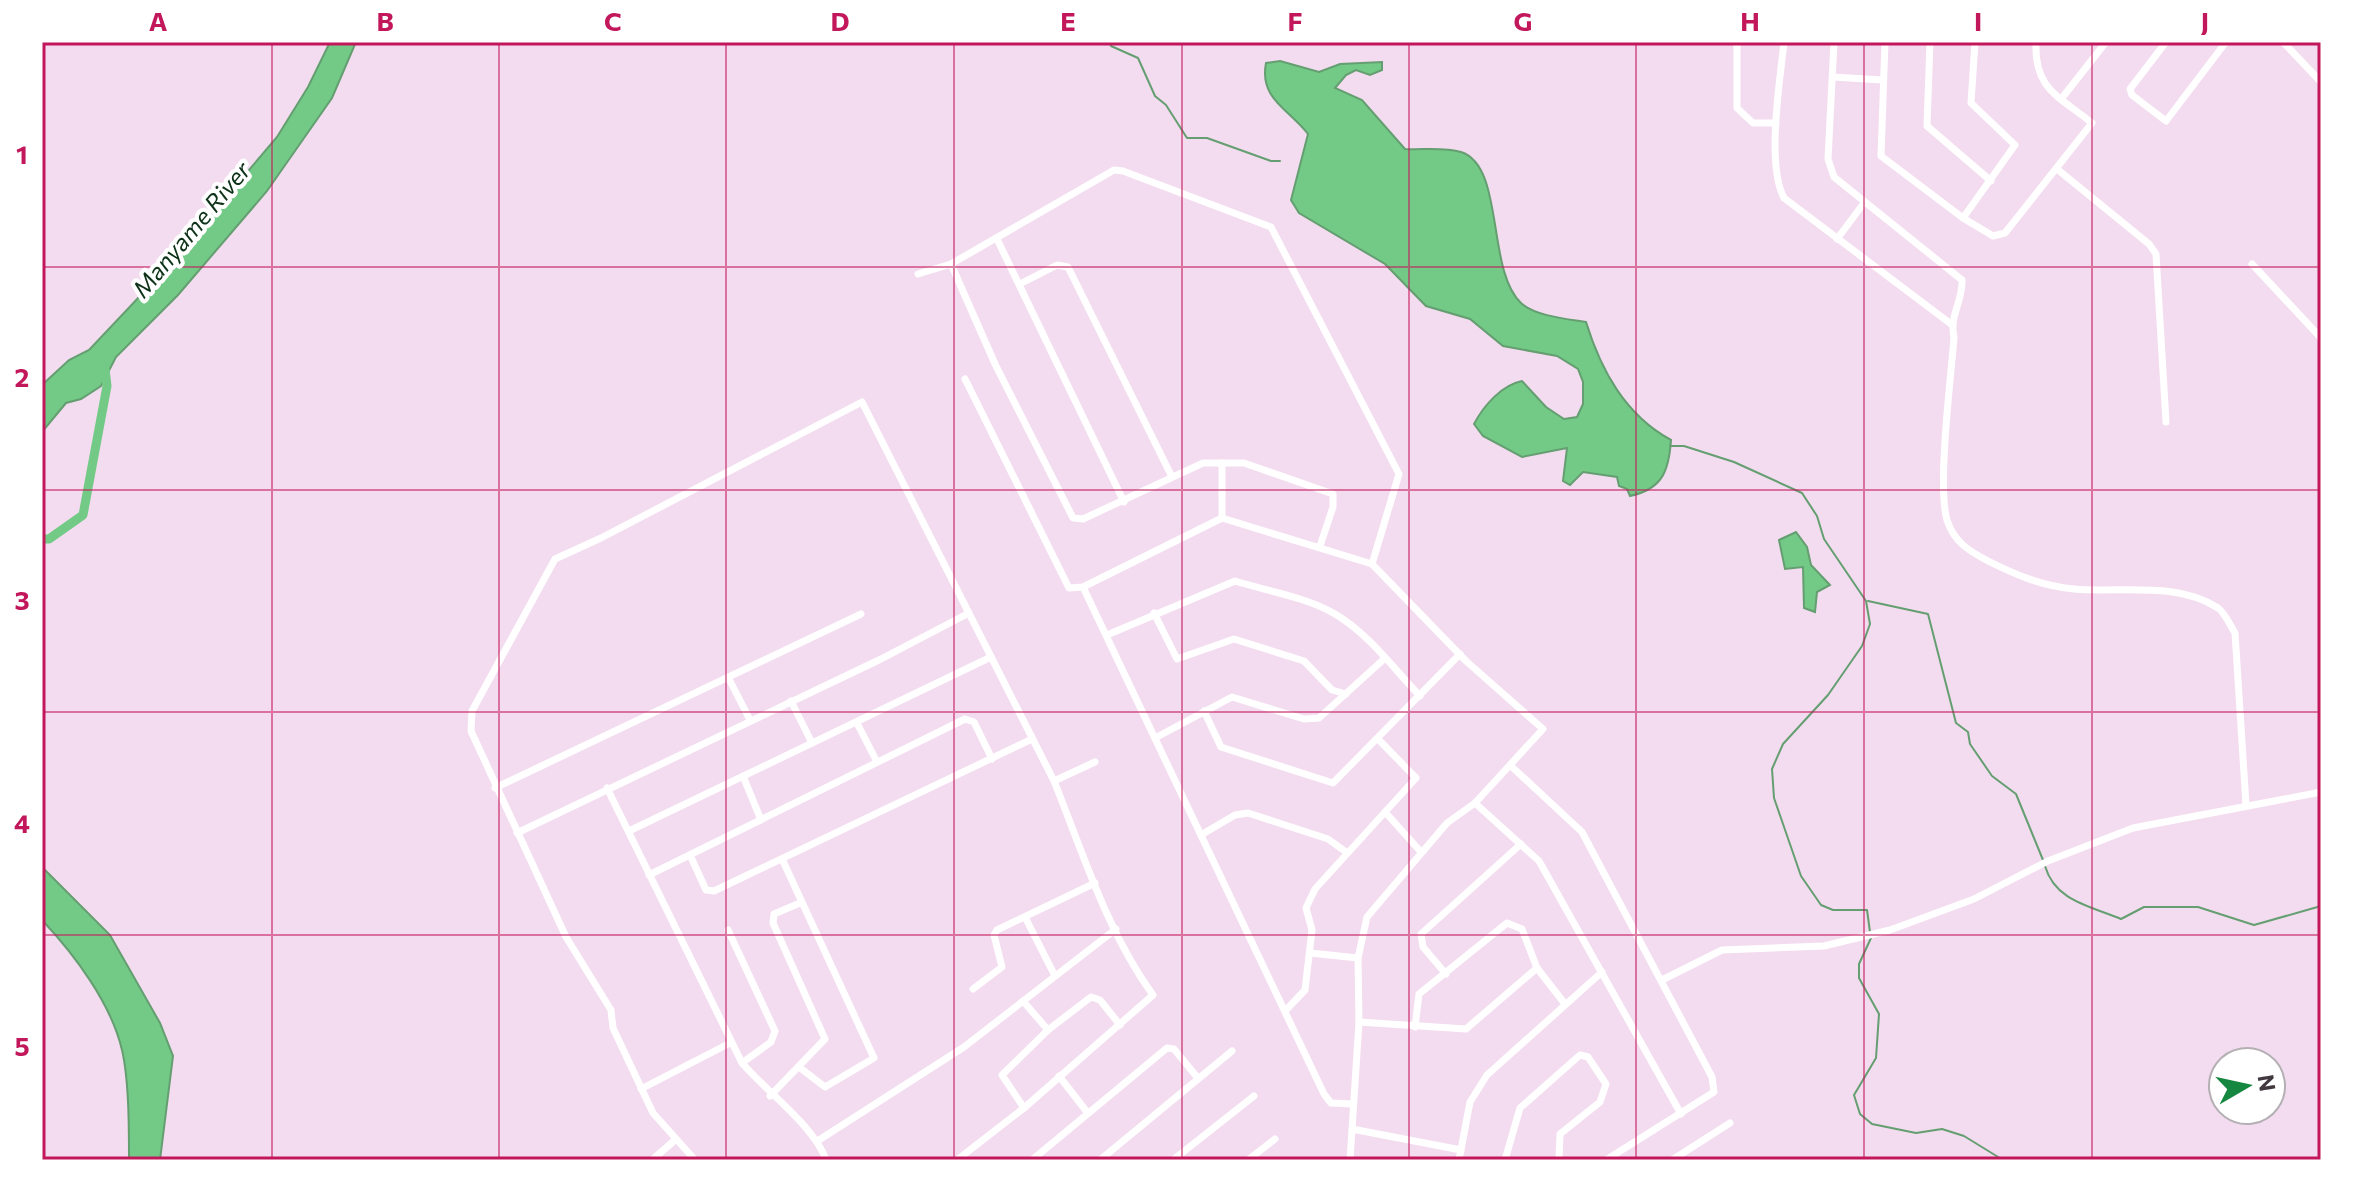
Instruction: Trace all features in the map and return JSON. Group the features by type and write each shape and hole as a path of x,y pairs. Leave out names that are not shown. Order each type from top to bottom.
{"street":[{"path":"1737,42 1737,108 1753,123 1776,123"},
{"path":"1784,42 1776,123 1778,176 1784,198 1951,324"},
{"path":"1834,42 1829,167 1837,180 1864,203 1962,280 1963,289 1951,324 1954,337 1945,485 1946,517 1953,534 1965,549 2027,580 2073,589 2161,591 2195,598 2220,609 2235,633 2246,805"},
{"path":"1885,42 1881,156 1986,234 2001,235 2092,123 2039,78 2036,42"},
{"path":"1930,42 1927,126 1991,181"},
{"path":"1963,218 2015,145 1971,103 1975,42"},
{"path":"2062,98 2106,42"},
{"path":"2166,42 2130,89 2132,95 2166,121 2223,43"},
{"path":"2283,42 2321,82"},
{"path":"1833,77 1882,80"},
{"path":"2057,169 2156,254 2166,422"},
{"path":"918,274 951,264 1091,182 1118,170 1271,227 1399,474 1372,564"},
{"path":"1837,239 1864,203"},
{"path":"997,239 1124,502"},
{"path":"951,264 995,364 1073,518 1083,519 1124,502 1203,463 1244,463 1333,494 1333,507 1320,546"},
{"path":"2252,264 2321,338"},
{"path":"1020,284 1057,265 1068,267 1172,477"},
{"path":"965,379 1069,588 1083,587 1222,518 1320,546 1372,564 1460,654 1543,729 1475,803 1450,820 1367,917 1358,958 1359,1022 1350,1160"},
{"path":"695,1160 653,1113 641,1089 613,1028 611,1010 566,937 495,788 471,731 472,711 555,559 862,402 1054,781 1116,929 1153,995 1024,1108 957,1160"},
{"path":"1222,463 1222,518"},
{"path":"1107,635 1235,581 1332,612 1356,630 1420,696"},
{"path":"1083,587 1324,1094 1331,1103 1353,1104"},
{"path":"517,833 969,613"},
{"path":"1154,613 1177,659 1234,639 1304,661 1332,690 1346,694"},
{"path":"495,788 861,614"},
{"path":"1204,711 1221,747 1333,783 1460,654"},
{"path":"629,831 991,657"},
{"path":"1155,738 1232,697 1311,720 1325,715 1384,659"},
{"path":"728,677 750,720"},
{"path":"791,701 812,743"},
{"path":"649,875 965,719 974,722 992,759"},
{"path":"857,723 877,762"},
{"path":"690,855 706,890 714,891 783,861 1032,739"},
{"path":"1286,1010 1305,990 1312,930 1307,905 1315,889 1416,778 1378,739"},
{"path":"1054,781 1095,762"},
{"path":"1511,766 1582,832 1712,1077 1714,1092 1606,1160"},
{"path":"743,776 761,820"},
{"path":"607,788 730,1043 742,1063 770,1096 819,1140 826,1160"},
{"path":"1662,980 1722,950 1849,942 1890,930 1974,899 2044,863 2133,828 2321,792"},
{"path":"1475,803 1539,861 1681,1114"},
{"path":"1385,812 1421,852"},
{"path":"1201,835 1235,815 1248,813 1331,840 1346,852"},
{"path":"1446,974 1423,947 1421,934 1521,844"},
{"path":"783,861 874,1058 825,1087 799,1067"},
{"path":"973,989 1002,967 995,932 1095,883"},
{"path":"770,1096 825,1039 773,923 774,914 800,903"},
{"path":"1025,917 1055,976"},
{"path":"1415,1027 1417,997 1507,923 1522,929 1537,968 1565,1004"},
{"path":"819,1140 964,1047 1116,929"},
{"path":"728,930 775,1031 771,1042 742,1063"},
{"path":"1310,953 1358,958"},
{"path":"1359,1022 1415,1027 1470,1027 1537,968"},
{"path":"1459,1160 1470,1102 1487,1075 1602,972"},
{"path":"1024,1108 1002,1075 1048,1030 1091,997 1100,1000 1120,1025"},
{"path":"1023,1001 1048,1030"},
{"path":"641,1089 730,1043"},
{"path":"1032,1160 1167,1048 1174,1049 1197,1077"},
{"path":"1100,1160 1232,1051"},
{"path":"1505,1160 1520,1108 1580,1055 1588,1057 1606,1084 1600,1102 1560,1134 1559,1160"},
{"path":"1059,1076 1087,1112"},
{"path":"1173,1160 1254,1096"},
{"path":"1672,1160 1730,1123"},
{"path":"1352,1129 1461,1150"},
{"path":"1248,1160 1275,1139"},
{"path":"652,1160 675,1140"},
{"path":"1112,1151 1120,1160"}],"shaded area":[{"path":"330,42 356,42 332,98 267,191 178,295 116,357 101,386 81,399 66,403 42,432 42,385 69,360 89,350 157,278 277,137 308,87"},
{"path":"1280,61 1319,72 1340,64 1382,62 1382,70 1370,75 1356,70 1346,75 1335,88 1362,100 1405,149 1455,150 1475,161 1490,197 1510,288 1527,307 1543,314 1586,322 1599,357 1617,390 1640,418 1671,440 1666,469 1657,483 1630,496 1627,489 1619,486 1617,477 1583,472 1570,485 1563,481 1567,448 1522,457 1483,436 1474,424 1483,410 1501,391 1522,381 1546,407 1564,419 1577,417 1583,404 1583,382 1578,369 1557,356 1503,346 1470,319 1426,306 1385,264 1299,213 1291,200 1308,134 1277,103 1267,86 1266,63"},
{"path":"1796,532 1807,547 1811,565 1830,585 1817,592 1815,612 1804,608 1803,567 1785,569 1779,540"},
{"path":"42,867 110,935 160,1023 173,1056 160,1160 129,1160 127,1090 117,1032 90,980 42,920"}],"waterway":[{"path":"1110,42 1111,46 1138,58 1155,96 1166,105 1187,138 1207,138 1271,161 1280,161"},
{"path":"42,539 49,539 83,515 107,386 105,369"},
{"path":"1670,446 1684,446 1734,462 1802,493 1817,516 1824,539 1866,601 1870,624 1862,646 1828,695 1783,744 1772,769 1774,798 1801,876 1821,905 1833,910 1867,910 1870,932"},
{"path":"1868,601 1928,614 1956,723 1968,732 1970,744 1992,776 2016,794 2043,860"},
{"path":"2045,866 2050,878 2065,895 2121,919 2144,907 2198,907 2254,925 2321,906"},
{"path":"1871,938 1859,964 1859,978 1879,1014 1876,1058 1854,1095 1860,1114 1872,1124 1916,1133 1942,1129 1964,1136 2003,1160"}],"water label":[{"name":"Manyame River","path":"192,230"}]}
